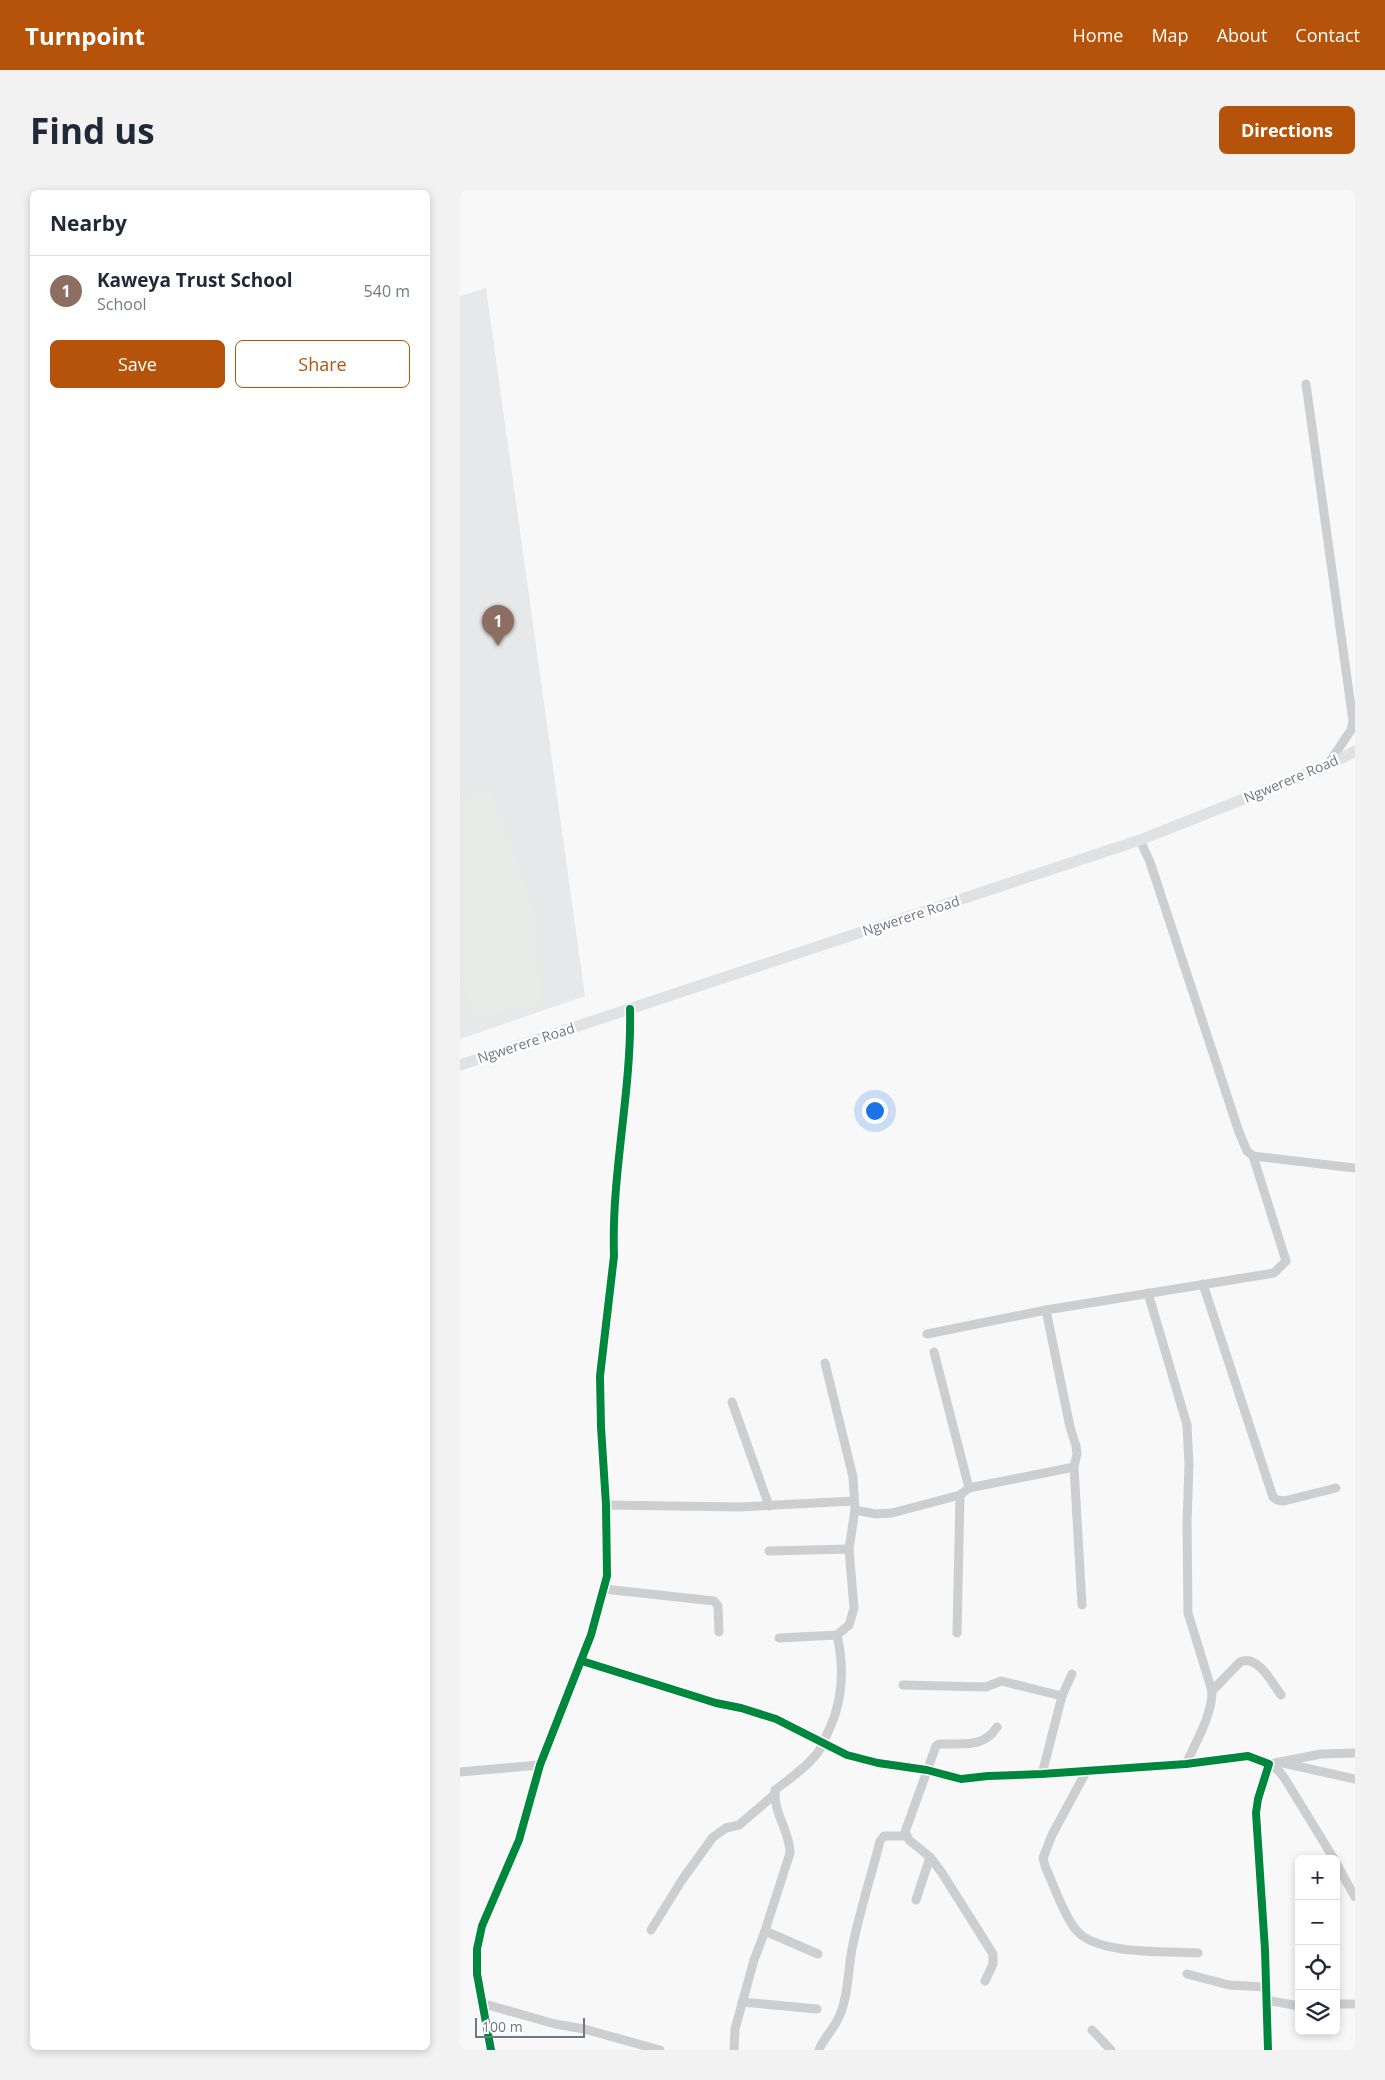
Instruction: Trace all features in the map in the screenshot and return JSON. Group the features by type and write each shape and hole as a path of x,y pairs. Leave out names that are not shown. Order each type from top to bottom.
{"main road":[{"name":"Ngwerere Road","path":"460,1064 1140,840 1327,766 1355,751"}],"street":[{"path":"1306,384 1353,721 1351,730 1327,766"},
{"path":"927,1334 1148,1292 1274,1273 1286,1261 1253,1156 1247,1151 1239,1132 1161,893 1140,840"},
{"path":"491,2050 477,1974 477,1949 482,1926 518,1840 540,1765 582,1661 607,1576 600,1376 614,1256 613,1236 624,1111 630,1009"},
{"path":"1253,1156 1355,1168"},
{"path":"1203,1284 1273,1497 1284,1501 1336,1488"},
{"path":"1148,1292 1188,1425 1188,1613 1212,1691 1212,1703 1209,1713 1186,1764"},
{"path":"1046,1310 1070,1427 1078,1454 1074,1467 1078,1506 1082,1604"},
{"path":"934,1352 969,1488"},
{"path":"779,1638 837,1635 849,1625 854,1608 849,1549 855,1506 853,1477 825,1363"},
{"path":"732,1402 769,1506"},
{"path":"606,1505 676,1508 855,1506 876,1514 892,1513 960,1495 969,1488 1074,1467"},
{"path":"957,1633 960,1495"},
{"path":"769,1551 849,1549"},
{"path":"604,1589 714,1601 718,1606 719,1632"},
{"path":"734,2050 734,2036 742,2002 790,1853 790,1843 777,1810 775,1790 815,1756 824,1742 834,1719 840,1698 842,1661 837,1635"},
{"path":"1212,1691 1240,1662 1252,1660 1259,1666 1281,1696"},
{"path":"582,1661 716,1703 776,1718 824,1742 835,1750 853,1757 878,1763 928,1770 961,1779 1186,1764 1248,1756 1355,1779"},
{"path":"1042,1774 1062,1696 1072,1674"},
{"path":"903,1685 986,1687 1001,1681 1062,1696"},
{"path":"906,1836 905,1832 935,1749 939,1744 983,1741 991,1736 996,1727"},
{"path":"1274,1763 1321,1754 1355,1753"},
{"path":"1274,1763 1286,1779 1332,1855"},
{"path":"1268,2050 1265,1950 1256,1813 1258,1799 1274,1763"},
{"path":"460,1772 540,1765"},
{"path":"1087,1770 1052,1835 1044,1858 1045,1866 1072,1924 1083,1936 1120,1950 1198,1953"},
{"path":"651,1930 682,1880 713,1837 726,1828 739,1825 775,1794"},
{"path":"819,2050 829,2031 837,2021 840,2012 850,1978 851,1958 857,1930 880,1841 884,1836 906,1836 930,1858 942,1873 993,1954 993,1964 985,1980"},
{"path":"916,1900 930,1858"},
{"path":"1340,1870 1355,1897"},
{"path":"765,1932 818,1954"},
{"path":"1187,1974 1230,1985 1265,1987"},
{"path":"1266,2000 1295,2005"},
{"path":"742,2002 817,2009"},
{"path":"481,2003 660,2050"},
{"path":"1340,2004 1355,2004"},
{"path":"1092,2030 1111,2050"}],"shaded area":[{"path":"486,288 585,996 460,1039 460,296"},
{"path":"492,789 536,912 543,1004 472,1019 460,972 460,797"}],"cycle path":[{"path":"491,2050 477,1974 477,1949 482,1926 519,1840 540,1765 591,1635 607,1576 600,1376 614,1256 616,1194 628,1071 630,1009"},
{"path":"582,1661 716,1703 741,1708 776,1719 847,1755 878,1763 927,1770 961,1779 1186,1764 1248,1756 1269,1764 1258,1799 1256,1813 1265,1950 1268,2050"}],"place":[{"name":"Kaweya Trust School","path":"498,646"}]}
